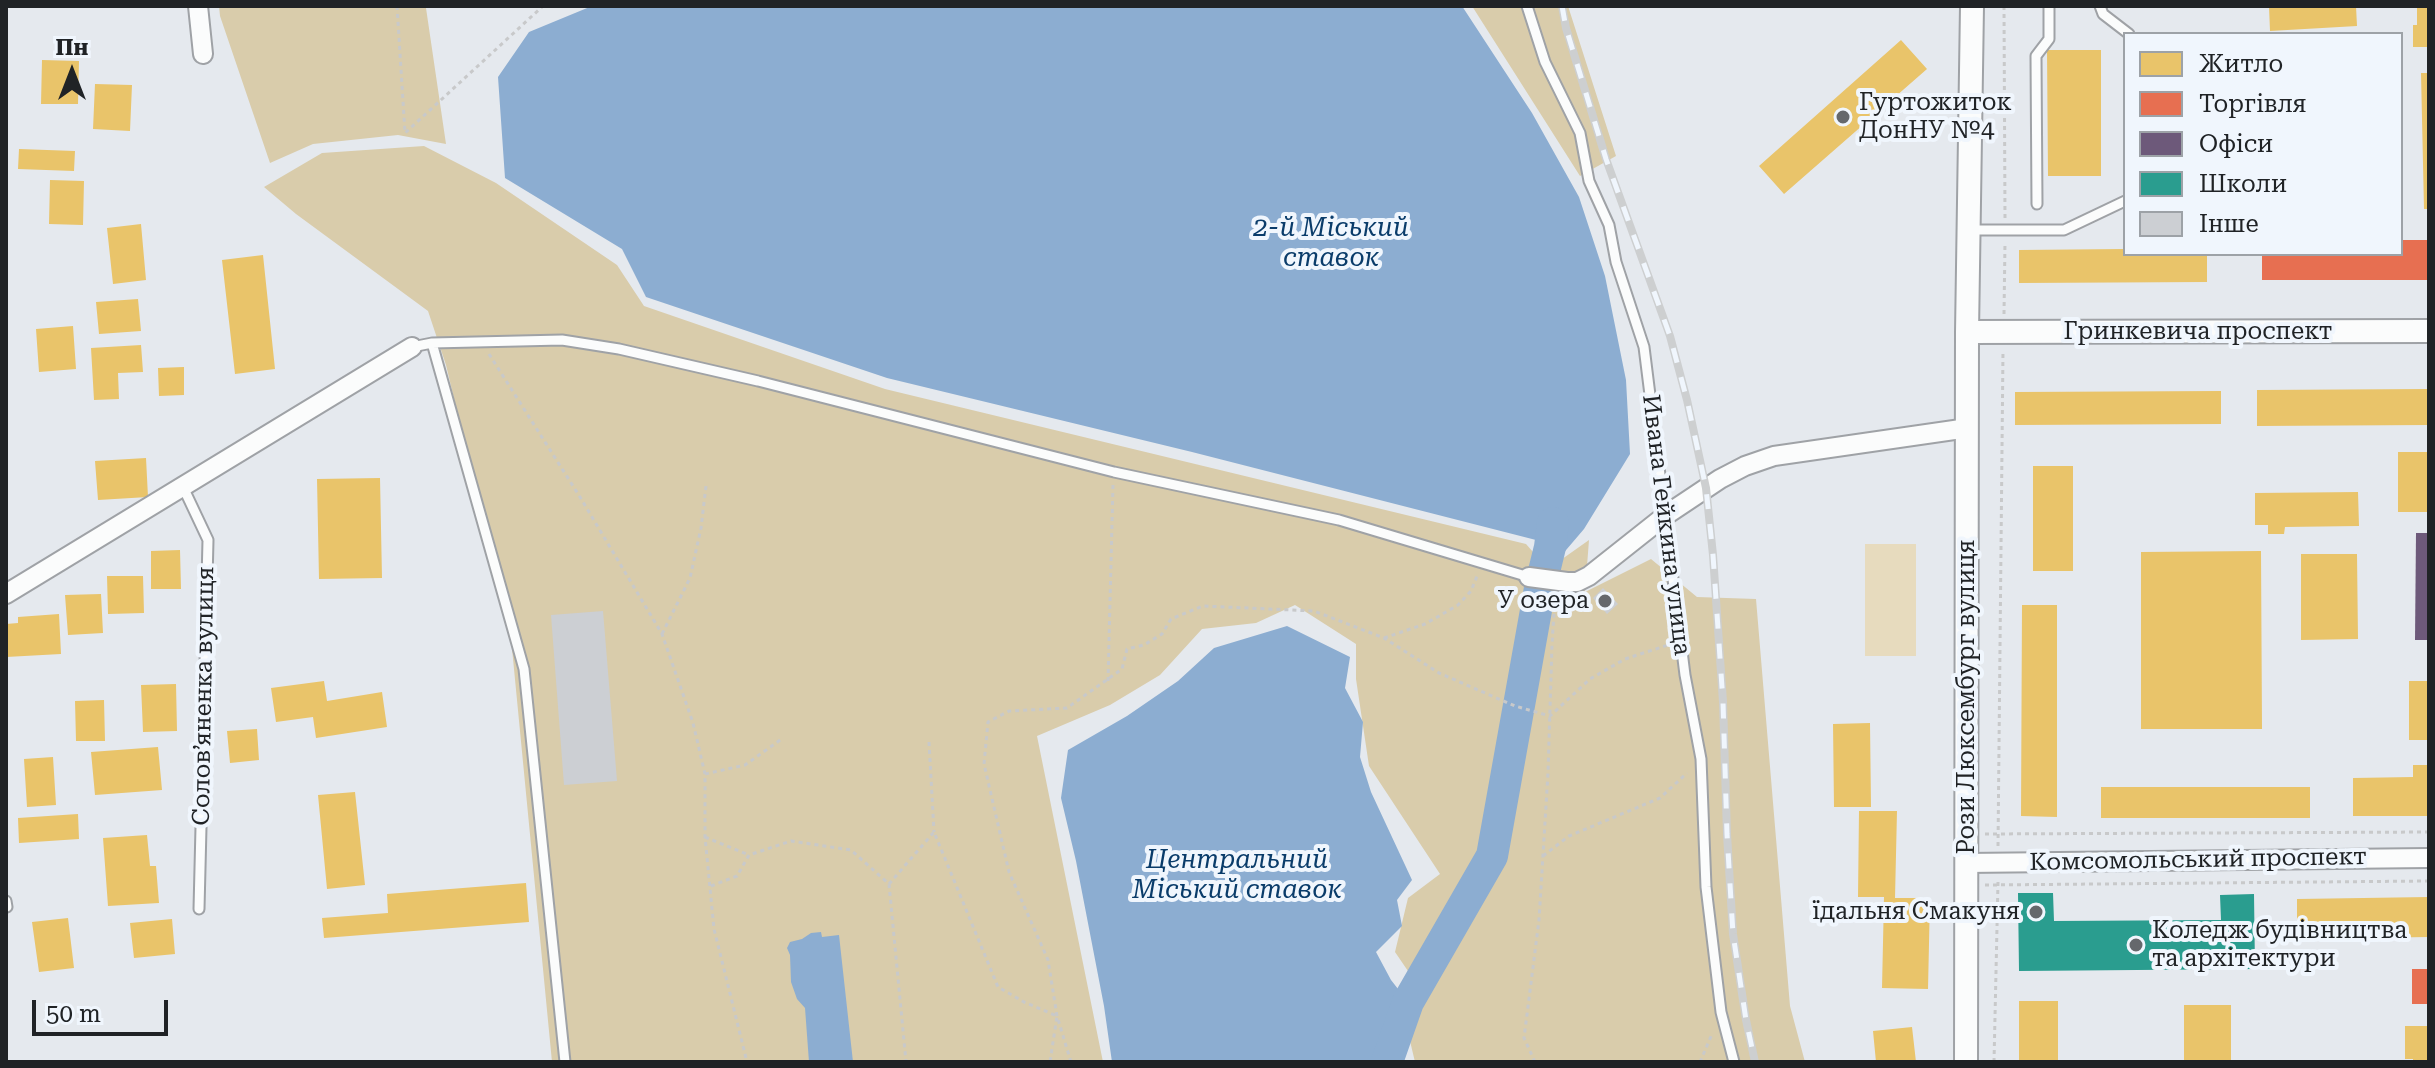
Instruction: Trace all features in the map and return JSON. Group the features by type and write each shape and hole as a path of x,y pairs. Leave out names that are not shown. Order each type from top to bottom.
{"street":[{"path":"198,6 203,54"},
{"name":"Рози Люксембург вулиця","path":"1966,1062 1967,332 1972,6"},
{"name":"Гринкевича проспект","path":"1967,332 2429,331"},
{"path":"6,594 412,347"},
{"path":"1529,577 1577,582 1720,479 1774,456 1968,428"},
{"name":"Комсомольський проспект","path":"1966,874 1998,863 2429,858"}],"lane":[{"name":"Ивана Гейкина улица","path":"1527,6 1545,62 1580,133 1589,181 1609,225 1616,262 1644,347 1685,675 1701,759 1706,887 1721,1012 1734,1062"},
{"path":"2037,204 2036,56 2049,39 2049,6"},
{"path":"2100,6 2103,14 2126,32"},
{"path":"1969,230 2064,230 2123,202"},
{"path":"412,347 432,343 562,340 619,349 758,381 1114,472 1339,520 1529,577"},
{"path":"432,343 524,669 565,1062"},
{"name":"Солов’яненка вулиця","path":"183,487 208,540 199,909"}],"path":[{"path":"397,6 405,133 543,6"},
{"path":"1994,1062 2005,230 2004,6"},
{"path":"480,342 580,497 662,634 693,723 705,774 705,837 714,929 747,1062"},
{"path":"1108,681 1114,472"},
{"path":"662,634 690,578 706,486"},
{"path":"1384,638 1425,624 1458,605 1471,591 1484,563"},
{"path":"1535,1062 1524,1038 1539,920 1557,582"},
{"path":"1071,1062 1057,1016 1048,960 1009,872 984,764 988,722 1009,711 1067,708 1122,669 1127,649 1144,645 1162,634 1171,619 1203,606 1314,611 1384,638 1439,673 1515,706 1550,716"},
{"path":"1550,716 1590,679 1625,659 1681,641"},
{"path":"705,774 745,765 783,738"},
{"path":"929,742 934,832 998,987 1057,1016"},
{"path":"1542,857 1569,836 1660,798 1701,759"},
{"path":"889,884 934,832"},
{"path":"1966,834 2429,832"},
{"path":"705,837 749,855 791,841 851,850 889,884 906,1062"},
{"path":"711,886 737,876 749,855"},
{"path":"1966,874 1997,885 2429,881"},
{"path":"1700,1062 1721,1012"},
{"path":"1050,1062 1057,1016"}],"shaded area":[{"path":"219,6 434,6 426,8 446,144 398,135 313,144 270,163"},
{"path":"1472,6 1568,6 1616,156 1580,176"},
{"path":"424,146 496,183 617,265 644,306 885,389 1526,544 1548,569 1589,540 1585,592 1651,559 1697,597 1756,599 1790,1006 1805,1062 1415,1062 1410,1041 1423,993 1395,952 1408,898 1440,874 1369,766 1356,679 1356,644 1295,605 1256,623 1202,629 1160,675 1110,705 1037,736 1103,1062 552,1062 511,638 446,365 428,311 264,187 322,153"},
{"path":"1865,544 1916,544 1916,656 1865,656"}],"water":[{"name":"2-й Міський ставок","path":"592,6 1462,6 1532,113 1579,197 1605,276 1626,380 1630,454 1584,529 1555,563 1545,564 1536,540 887,378 646,297 622,249 505,178 498,77 529,32"},
{"name":"Центральний Міський ставок","path":"1287,626 1350,657 1345,688 1363,722 1360,757 1371,792 1412,880 1397,900 1402,926 1376,952 1391,980 1413,1008 1397,1045 1400,1062 1112,1062 1076,861 1061,798 1068,750 1127,716 1178,681 1214,648"},
{"path":"821,932 822,937 839,935 853,1062 809,1062 805,1008 797,999 791,982 787,948 790,942"}],"building: Житло":[{"path":"2269,6 2356,6 2357,26 2270,31"},
{"path":"2417,6 2429,6 2429,47 2413,47"},
{"name":"Гуртожиток ДонНУ №4","path":"1901,40 1927,69 1784,194 1759,166"},
{"path":"2047,50 2101,50 2101,176 2048,176"},
{"path":"42,60 79,61 78,104 41,104"},
{"path":"2421,73 2429,73 2429,209 2424,209"},
{"path":"95,84 132,85 130,131 93,129"},
{"path":"19,149 75,151 74,171 18,169"},
{"path":"50,180 84,181 83,225 49,224"},
{"path":"141,224 146,280 113,284 107,228"},
{"path":"2123,249 2123,256 2207,256 2207,282 2019,283 2019,250"},
{"path":"263,255 275,369 235,374 222,260"},
{"path":"138,299 141,331 99,334 96,302"},
{"path":"73,326 76,369 39,372 36,329"},
{"path":"141,345 143,372 118,373 119,399 94,400 91,348"},
{"path":"184,367 184,395 159,396 158,368"},
{"path":"2429,389 2429,425 2257,426 2257,390"},
{"path":"2221,391 2221,424 2015,425 2015,392"},
{"path":"2398,452 2429,452 2429,512 2398,512"},
{"path":"146,458 148,497 98,500 95,461"},
{"path":"2033,466 2073,466 2073,571 2033,571"},
{"path":"380,478 382,578 319,579 317,479"},
{"path":"2358,492 2359,526 2285,527 2284,534 2268,534 2268,525 2255,525 2255,493"},
{"path":"180,550 181,589 151,589 151,551"},
{"path":"2261,551 2262,729 2141,729 2141,552"},
{"path":"2301,554 2357,554 2358,639 2301,640"},
{"path":"107,576 143,576 144,613 108,614"},
{"path":"101,594 103,633 68,635 65,595"},
{"path":"2022,605 2057,605 2057,817 2021,816"},
{"path":"59,614 61,654 6,657 6,624 18,623 18,617"},
{"path":"324,681 327,701 382,692 387,727 316,738 313,717 276,722 271,688"},
{"path":"2409,681 2429,681 2429,740 2409,740"},
{"path":"176,684 177,731 143,732 141,685"},
{"path":"104,700 105,741 76,741 75,701"},
{"path":"1870,723 1871,807 1834,807 1833,724"},
{"path":"257,729 259,760 230,763 227,731"},
{"path":"158,747 162,790 95,795 91,752"},
{"path":"53,757 56,805 27,807 24,759"},
{"path":"2413,765 2429,765 2429,816 2353,816 2353,778 2413,777"},
{"path":"2101,787 2310,787 2310,818 2101,818"},
{"path":"355,792 365,885 327,889 318,795"},
{"path":"1859,811 1897,811 1895,898 1930,898 1928,989 1882,988 1884,897 1858,897"},
{"path":"78,814 79,839 19,843 18,818"},
{"path":"147,835 150,866 156,866 159,903 108,906 103,838"},
{"path":"526,883 529,922 324,938 322,918 388,913 387,894"},
{"path":"2429,897 2429,937 2297,939 2297,899"},
{"path":"68,918 74,968 39,972 32,922"},
{"path":"172,919 175,954 134,958 130,923"},
{"path":"2019,1001 2058,1001 2058,1062 2019,1062"},
{"path":"2184,1005 2231,1005 2231,1062 2184,1062"},
{"path":"2405,1026 2429,1026 2429,1062 2405,1059"},
{"path":"1912,1027 1916,1062 1876,1062 1873,1031"}],"building: Торгівля":[{"path":"2403,240 2429,240 2429,280 2262,280 2262,256 2403,256"},
{"path":"2412,969 2429,969 2429,1004 2412,1004"}],"building: Офіси":[{"path":"2416,533 2429,533 2429,640 2415,640"}],"building: Школи":[{"name":"Коледж будівництва та архітектури","path":"2018,893 2053,893 2054,921 2221,920 2220,895 2254,894 2255,969 2019,971"}],"building: Інше":[{"name":"У озера","path":"1603,588 1618,604 1607,614 1593,598"},
{"path":"603,611 617,781 564,785 551,615"}],"waterway":[{"path":"1387,1062 1408,1002 1492,856 1553,523"}],"railway":[{"path":"1562,6 1606,159 1670,336 1706,488 1723,702 1733,934 1755,1062"}],"place":[{"name":"Гуртожиток ДонНУ №4","path":"1843,117"},
{"name":"У озера","path":"1605,601"},
{"name":"їдальня Смакуня","path":"2036,912"},
{"name":"Коледж будівництва та архітектури","path":"2136,945"}]}
